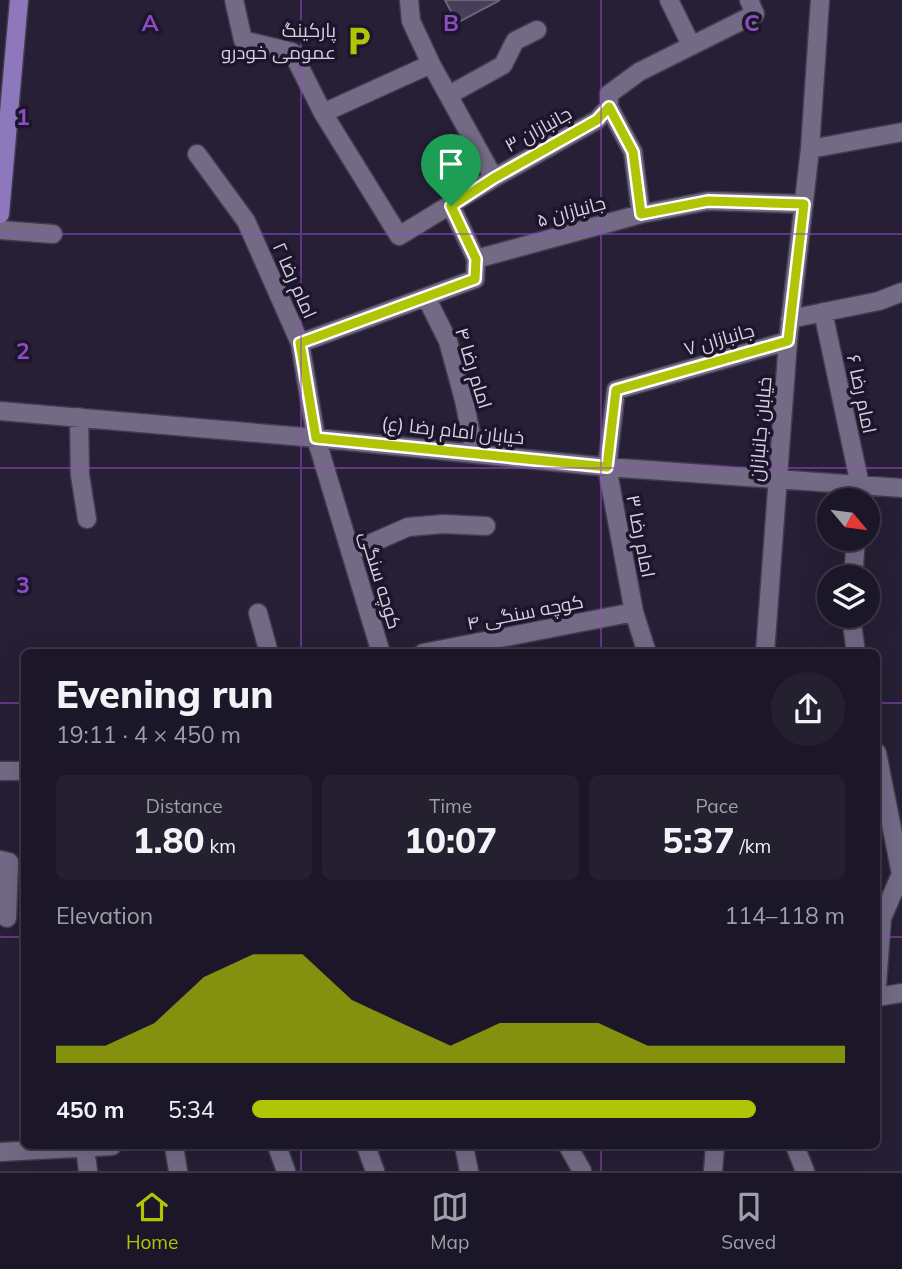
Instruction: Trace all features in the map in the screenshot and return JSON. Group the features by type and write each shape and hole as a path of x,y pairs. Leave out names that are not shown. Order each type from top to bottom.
{"main road":[{"path":"0,214 6,62 19,0"}],"street":[{"name":"جانبازان ۳","path":"234,0 243,40 292,52 323,113 399,236 597,120 609,107 609,94 639,72 755,14 749,0"},
{"path":"409,0 411,21 431,64 494,178"},
{"path":"669,0 691,45"},
{"name":"خیابان جانبازان","path":"765,649 788,341 810,149 820,0"},
{"path":"449,95 503,65 515,41 537,30"},
{"path":"323,113 431,64"},
{"path":"609,107 633,152 641,214"},
{"path":"810,149 902,132"},
{"name":"امام رضا ۲","path":"197,154 246,221 300,343 316,438 341,519"},
{"name":"جانبازان ۵","path":"476,259 641,214 708,201 804,204"},
{"path":"300,343 475,279 476,259 451,206"},
{"path":"0,230 53,234"},
{"path":"790,319 878,301 902,292"},
{"name":"امام رضا ۴","path":"426,297 447,341 464,400 475,454"},
{"name":"امام رضا ۶","path":"823,312 858,488"},
{"name":"جانبازان ۷","path":"607,467 616,390 788,341"},
{"name":"خیابان امام رضا (ع)","path":"0,411 316,438 607,467 777,478 832,488"},
{"path":"79,417 80,475 87,519"},
{"name":"امام رضا ۳","path":"607,467 634,612 646,649"},
{"name":"خیابان امام رضا (ع)","path":"880,491 902,488"},
{"name":"کوچه سنگی","path":"341,519 380,649"},
{"path":"351,552 408,527 443,524 486,526"},
{"name":"کوچه سنگی ۴","path":"444,649 634,612"},
{"path":"258,613 268,649"},
{"path":"853,628 855,649"},
{"path":"880,768 902,874 881,918 880,934"},
{"path":"0,771 21,771"},
{"path":"0,860 9,862 7,918"},
{"path":"880,997 902,993"},
{"path":"0,1152 32,1149"},
{"path":"85,1149 88,1171"},
{"path":"174,1149 178,1171"},
{"path":"278,1149 286,1171"},
{"path":"367,1149 375,1171"},
{"path":"465,1149 469,1171"},
{"path":"570,1149 582,1171"},
{"path":"713,1171 715,1149"},
{"path":"796,1149 805,1171"}],"building":[{"path":"445,0 500,0 457,23"}],"place":[{"name":"پارکینگ عمومی خودرو","path":"359,41"}],"route":[{"path":"609,107 633,152 641,214 708,201 804,204 788,341 616,390 607,467 316,438 300,343 475,279 476,259 451,206 494,178 597,120 609,107"}]}
